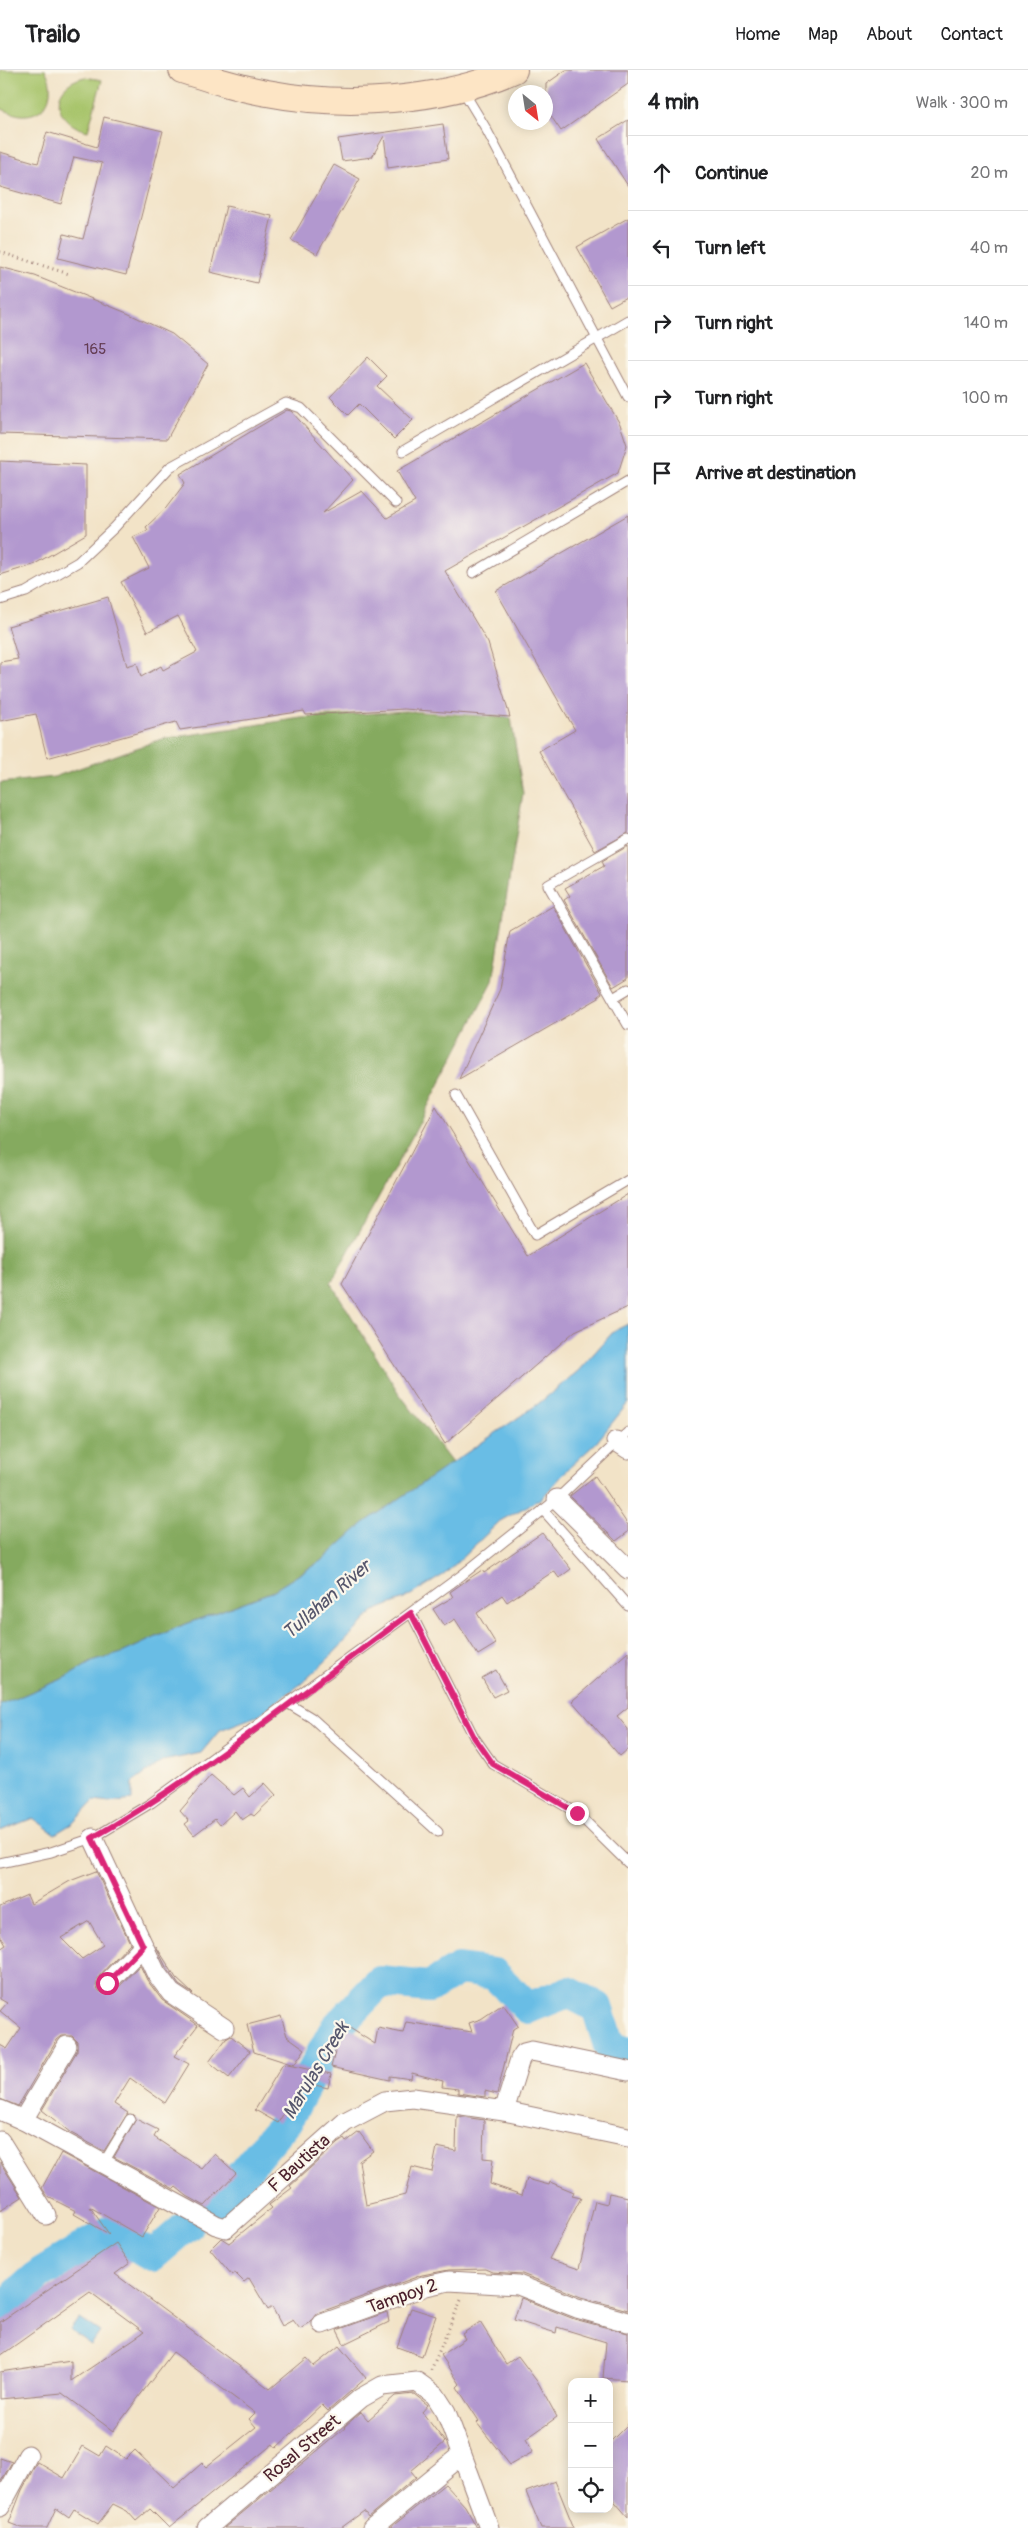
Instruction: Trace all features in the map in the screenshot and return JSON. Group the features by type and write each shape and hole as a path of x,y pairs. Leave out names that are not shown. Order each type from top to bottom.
{"main road":[{"path":"182,70 266,93 329,100 398,97 461,87 508,71"}],"street":[{"path":"550,1504 628,1569"},
{"path":"92,1838 156,1973 171,1993 224,2028"},
{"path":"107,1983 143,1946"},
{"path":"23,2120 67,2046"},
{"path":"504,2112 520,2059 524,2052 532,2050 628,2071"},
{"name":"F Bautista","path":"0,2110 23,2120 216,2225 226,2228 345,2122 385,2101 413,2098 504,2112 628,2137"},
{"path":"0,2141 46,2215"},
{"name":"Tampoy 2","path":"322,2324 426,2286 449,2281 518,2285 578,2308 628,2322"},
{"name":"Rosal Street","path":"207,2528 361,2398 382,2386 417,2382 424,2387"},
{"path":"424,2387 435,2395 446,2412 489,2528"},
{"path":"0,2507 28,2455"},
{"path":"372,2528 461,2455"}],"lane":[{"path":"461,87 485,127 628,397"},
{"path":"403,451 628,320"},
{"path":"0,600 26,592 78,562 115,527 170,467 286,403 301,408 396,503"},
{"path":"473,573 628,480"},
{"path":"628,839 548,885 628,1025"},
{"path":"613,998 628,989"},
{"path":"456,1095 535,1234 628,1180"},
{"path":"0,1863 51,1852 92,1838 150,1803 289,1704 462,1576 624,1441"},
{"path":"550,1504 628,1606"},
{"path":"411,1613 474,1737 493,1764 577,1813 628,1863"},
{"path":"289,1704 312,1718 438,1832"},
{"path":"103,2164 130,2119"}],"path":[{"path":"0,252 69,274"},
{"path":"424,2387 469,2282"}],"green space":[{"path":"0,70 45,70 50,84 50,91 49,98 41,110 24,115 0,108"},
{"path":"85,77 102,80 88,131 76,127 67,120 61,113 59,104 60,95 65,88 73,81"},
{"path":"405,711 511,718 523,793 493,981 413,1135 331,1283 398,1392 452,1463 364,1523 324,1559 271,1592 178,1627 122,1653 92,1662 67,1677 0,1705 0,783 54,777 162,739 301,718"}],"water":[{"name":"Tullahan River","path":"628,1324 628,1403 596,1443 570,1467 542,1498 500,1521 445,1574 404,1599 374,1611 301,1684 257,1716 220,1730 201,1753 163,1761 132,1783 132,1800 109,1803 94,1801 73,1823 55,1834 33,1818 0,1831 0,1705 67,1677 92,1662 122,1653 178,1627 271,1592 324,1559 364,1523 538,1404 578,1371 614,1331"},
{"path":"79,2318 100,2332 91,2345 70,2330"}],"building":[{"path":"566,70 628,70 628,84 561,131 553,119 553,85 546,84"},
{"path":"104,117 163,131 126,275 58,258 64,234 83,239 102,163 74,157 61,204 0,187 0,152 38,163 47,132 97,147"},
{"path":"628,120 628,186 598,139"},
{"path":"443,124 448,159 388,168 384,136 372,157 342,161 338,139"},
{"path":"334,165 360,179 317,254 291,240"},
{"path":"226,206 272,216 257,283 210,272"},
{"path":"628,218 628,296 610,306 577,247"},
{"path":"0,267 35,276 127,313 172,334 208,364 167,439 0,434"},
{"path":"368,357 387,376 377,386 413,420 394,439 359,404 348,415 330,397"},
{"path":"584,363 620,424 627,445 618,473 445,571 488,643 510,717 404,709 306,715 304,711 180,730 176,722 47,758 36,714 0,721 0,662 18,659 8,626 108,597 127,666 137,663 141,677 161,666 163,670 197,652 178,616 147,632 121,582 149,568 133,537 148,530 146,527 166,508 185,483 180,474 287,410 291,411 353,480 323,513 362,491 387,518 415,502 397,471"},
{"path":"0,461 86,465 86,534 33,565 0,575"},
{"path":"628,515 628,833 595,851 539,751 575,730 496,591"},
{"path":"628,846 628,978 613,987 564,900 570,896 565,888 604,866 602,861"},
{"path":"553,906 602,993 598,996 599,998 459,1079 500,989 510,931"},
{"path":"436,1106 528,1256 628,1194 628,1307 575,1331 445,1444 342,1284"},
{"path":"595,1476 628,1525 628,1532 616,1541 570,1496"},
{"path":"542,1533 571,1569 559,1578 554,1571 507,1602 502,1595 477,1613 496,1644 478,1655 455,1619 444,1626 433,1609 453,1597 450,1592 467,1580 482,1570 484,1573"},
{"path":"628,1652 628,1707 617,1716 628,1729 628,1749 620,1756 572,1701"},
{"path":"496,1670 507,1690 493,1697 482,1678"},
{"path":"211,1775 234,1795 243,1788 250,1797 265,1783 276,1795 254,1816 251,1814 242,1820 235,1811 220,1825 215,1819 194,1835 185,1824 189,1821 180,1811"},
{"path":"96,1871 130,1943 99,1976 96,1986 99,1991 105,1994 115,1991 140,1965 147,1980 162,2000 198,2025 174,2056 189,2064 165,2103 130,2078 114,2104 128,2113 104,2151 71,2133 42,2110 77,2051 77,2041 72,2036 62,2036 57,2040 18,2106 0,2099 0,2045 7,2049 21,2028 0,2011 7,2003 0,1999 0,1949 6,1945 0,1935 0,1907 27,1895 31,1904 70,1881","holes":["89,1921 103,1945 82,1959 61,1938"]},
{"path":"156,1946 176,1978 193,1994 179,1985 166,1967"},
{"path":"503,2004 518,2026 513,2029 497,2094 485,2091 485,2097 458,2093 458,2089 442,2087 443,2081 412,2073 411,2079 390,2076 390,2080 331,2067 340,2033 345,2025 375,2044 378,2028 403,2033 406,2022 472,2032 469,2023 481,2019"},
{"path":"281,2016 287,2036 305,2049 294,2065 254,2052 247,2025"},
{"path":"231,2036 250,2051 229,2078 209,2062 226,2039"},
{"path":"283,2064 331,2074 328,2088 302,2082 278,2123 255,2110"},
{"path":"457,2116 484,2120 483,2158 493,2159 490,2184 522,2195 527,2179 549,2185 550,2182 574,2192 572,2196 581,2198 549,2259 579,2269 595,2201 607,2204 609,2193 628,2197 628,2310 581,2297 522,2274 492,2272 485,2269 449,2270 422,2275 318,2313 311,2322 300,2329 293,2320 282,2326 272,2307 268,2310 249,2278 244,2282 235,2273 232,2275 210,2249 221,2238 229,2243 272,2208 269,2205 292,2188 290,2186 338,2143 344,2139 346,2142 359,2132 373,2151 359,2161 366,2205 405,2195 412,2167 432,2172 437,2147 456,2151"},
{"path":"136,2119 158,2130 154,2137 202,2169 215,2154 236,2173 205,2206 176,2187 174,2189 114,2157"},
{"path":"61,2153 160,2207 142,2237 90,2207 109,2234 74,2214 76,2211 48,2197 42,2188"},
{"path":"0,2162 22,2197 0,2211"},
{"path":"116,2243 130,2263 115,2274 270,2389 307,2358 314,2366 339,2346 366,2378 328,2411 322,2405 276,2448 273,2444 169,2528 150,2509 136,2521 127,2511 113,2504 98,2524 74,2509 69,2517 56,2508 47,2528 22,2528 9,2523 22,2490 37,2462 64,2478 83,2446 100,2456 106,2446 126,2459 135,2450 174,2488 202,2463 206,2467 256,2427 249,2419 255,2413 173,2352 113,2431 62,2393 0,2399 0,2372 71,2361 71,2381 144,2332 90,2292 0,2356 0,2322"},
{"path":"521,2298 574,2319 628,2333 628,2380 603,2378 606,2342 557,2327 556,2333 514,2320"},
{"path":"411,2308 436,2316 422,2356 397,2347"},
{"path":"387,2312 389,2322 344,2344 337,2330"},
{"path":"480,2322 506,2364 518,2356 539,2384 557,2417 526,2439 533,2452 510,2465 477,2423 479,2421 457,2387 460,2384 441,2355 465,2339 462,2334"},
{"path":"414,2394 428,2405 422,2412 445,2442 411,2471 416,2477 368,2517 364,2511 341,2528 224,2528 345,2428 361,2412 368,2420 395,2396"},
{"path":"628,2424 628,2517 613,2500 613,2439"},
{"path":"0,2458 12,2462 0,2483"},
{"path":"555,2481 574,2528 541,2528 526,2492"},
{"path":"445,2484 465,2506 477,2528 390,2528"}],"waterway":[{"name":"Marulas Creek","path":"208,2209 226,2193 287,2120 335,2029 380,1982 429,1987 459,1969 494,1974 528,2008 568,1992 597,2007 609,2046 628,2053"},
{"name":"Marulas Creek","path":"0,2309 41,2273 109,2232 152,2256 188,2225"}],"route":[{"path":"107,1983 143,1946 126,1906 92,1838 150,1803 220,1755 411,1613 474,1737 493,1764 577,1813"}]}
